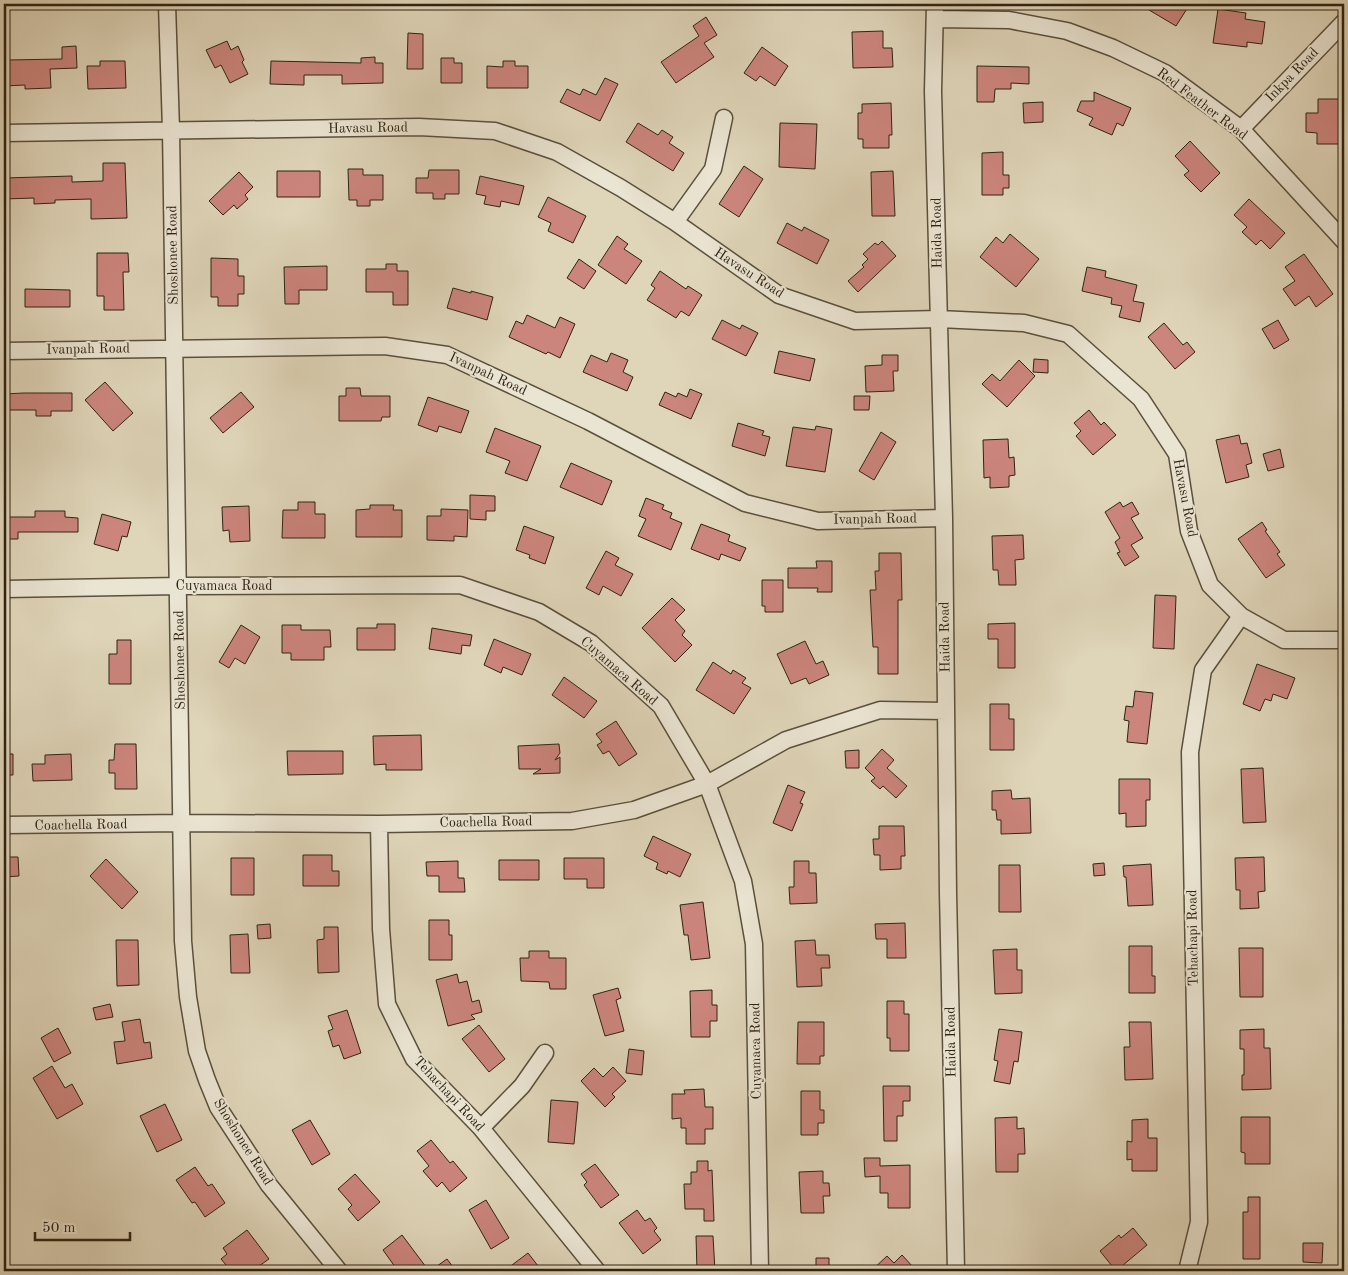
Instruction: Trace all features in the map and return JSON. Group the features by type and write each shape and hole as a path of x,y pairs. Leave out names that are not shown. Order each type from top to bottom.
{"street":[{"name":"Shoshonee Road","path":"167,4 175,348 183,941 188,997 197,1051 218,1107 268,1185 331,1268"},
{"name":"Red Feather Road","path":"935,12 1010,20 1067,31 1114,48 1165,73 1240,129 1344,241"},
{"name":"Haida Road","path":"935,12 933,91 944,518 948,893 956,1271"},
{"name":"Inkpa Road","path":"1240,129 1344,22"},
{"path":"675,222 713,169 724,118"},
{"name":"Havasu Road","path":"4,133 419,127 495,131 557,152 621,188 675,222 779,295 855,321 939,319 1024,323 1068,334 1141,399 1177,454 1189,531 1210,585 1241,616 1284,640 1344,640"},
{"name":"Ivanpah Road","path":"4,351 385,346 448,355 588,421 745,503 818,521 944,518"},
{"name":"Cuyamaca Road","path":"4,589 179,586 460,586 539,612 591,643 661,706 708,784 743,881 754,944 760,1271"},
{"name":"Tehachapi Road","path":"1187,1271 1199,1222 1190,752 1203,670 1241,616"},
{"name":"Coachella Road","path":"4,826 572,821 634,810 708,784 786,740 880,710 946,710"},
{"name":"Tehachapi Road","path":"379,824 381,929 387,1004 414,1059 481,1128 597,1271"},
{"path":"481,1128 522,1086 544,1053"}],"building":[{"path":"1139,4 1190,4 1176,26"},
{"path":"1218,9 1246,13 1245,19 1265,22 1262,44 1247,42 1247,47 1213,43"},
{"path":"706,17 717,35 704,43 714,57 676,83 661,62 699,36 693,26"},
{"path":"883,31 883,48 892,48 893,67 853,68 852,32"},
{"path":"408,33 423,34 423,69 407,69"},
{"path":"227,41 231,50 238,46 244,60 242,62 248,74 230,83 221,65 215,68 206,50"},
{"path":"76,46 77,68 50,69 51,88 25,89 25,85 4,86 4,68 8,68 8,60 62,59 62,47"},
{"path":"762,47 788,66 775,86 760,76 756,81 744,73"},
{"path":"375,57 375,63 383,63 383,83 342,84 342,75 304,75 304,85 270,84 271,61 361,63 361,58"},
{"path":"441,58 454,58 454,63 462,63 462,83 441,83"},
{"path":"100,61 125,61 126,88 88,89 87,66 100,66"},
{"path":"503,61 515,61 515,66 528,66 528,88 487,88 487,66 503,67"},
{"path":"977,66 1029,67 1029,84 1011,83 1011,89 995,89 994,102 977,102"},
{"path":"605,78 618,84 600,121 560,102 567,89 580,95 583,89 596,95"},
{"path":"1094,92 1131,108 1123,126 1117,123 1112,135 1089,125 1093,118 1077,111 1081,101 1094,101"},
{"path":"1318,99 1344,99 1344,144 1317,144 1317,133 1306,132 1306,113 1318,113"},
{"path":"1043,102 1043,122 1024,123 1023,103"},
{"path":"891,103 892,135 889,135 889,148 863,148 863,139 858,139 858,113 862,113 862,104"},
{"path":"638,123 658,135 662,130 673,137 669,143 684,153 673,171 626,142"},
{"path":"780,123 817,124 815,169 779,167"},
{"path":"1190,141 1220,173 1201,192 1184,175 1189,171 1175,156"},
{"path":"1003,152 1003,175 1009,175 1009,188 1003,188 1003,195 982,195 982,153"},
{"path":"103,163 125,163 127,218 91,219 91,199 55,200 55,203 34,204 34,198 4,199 4,178 72,176 72,182 103,181"},
{"path":"744,166 763,179 739,217 719,204"},
{"path":"348,169 363,169 363,175 383,175 383,200 370,200 370,206 357,206 357,200 349,200"},
{"path":"429,170 459,170 459,194 445,194 445,199 433,199 433,193 416,193 416,178 428,178"},
{"path":"277,171 320,171 320,197 277,197"},
{"path":"893,171 895,216 872,216 871,172"},
{"path":"239,172 253,187 245,195 248,199 237,209 234,205 223,215 209,201"},
{"path":"480,176 524,186 519,205 501,201 500,207 484,204 486,196 476,194"},
{"path":"548,197 586,216 573,243 548,231 551,223 538,217"},
{"path":"1249,199 1285,233 1270,249 1261,240 1256,245 1242,232 1247,227 1234,215"},
{"path":"787,223 802,231 804,227 829,240 817,264 777,243"},
{"path":"1010,234 1039,259 1016,287 980,257 996,237 1003,243"},
{"path":"617,236 628,244 624,249 642,261 626,284 598,265"},
{"path":"882,241 896,256 858,292 848,281 864,267 862,265 868,259 863,254 875,243 878,245"},
{"path":"97,253 128,253 129,272 123,272 124,310 104,310 104,296 97,296"},
{"path":"1304,254 1333,294 1316,307 1309,296 1295,306 1283,289 1295,281 1285,267"},
{"path":"211,258 238,259 238,276 244,276 244,294 238,294 238,306 218,306 218,297 211,297"},
{"path":"579,259 596,271 584,289 567,278"},
{"path":"386,264 397,264 397,271 408,271 408,305 393,305 393,292 366,292 366,269 386,269"},
{"path":"327,266 327,290 299,290 299,304 285,304 284,267"},
{"path":"1087,267 1106,271 1105,277 1137,285 1133,301 1144,303 1140,322 1119,317 1122,306 1111,304 1112,298 1082,291"},
{"path":"660,271 686,289 688,286 702,295 689,316 681,311 676,318 647,300 655,288 651,285"},
{"path":"453,288 493,297 487,320 447,308"},
{"path":"25,289 70,290 70,307 25,307"},
{"path":"527,315 555,328 560,317 575,324 560,358 548,352 546,354 509,337 516,321 523,324"},
{"path":"722,320 740,329 742,325 758,333 746,356 712,339"},
{"path":"1278,320 1289,340 1274,349 1262,329"},
{"path":"1164,323 1183,345 1187,342 1195,352 1175,369 1148,337"},
{"path":"779,351 815,359 810,381 774,373"},
{"path":"611,353 628,360 623,372 633,377 627,391 583,372 591,355 607,362"},
{"path":"882,355 898,355 898,371 893,371 894,391 866,392 865,366 882,365"},
{"path":"1034,359 1048,360 1048,373 1033,372"},
{"path":"1019,360 1035,376 1007,407 982,384 992,374 1000,381"},
{"path":"105,382 133,413 113,431 85,400"},
{"path":"346,388 360,388 361,396 390,396 390,417 382,417 381,421 339,421 339,396 346,396"},
{"path":"690,389 702,394 691,419 659,405 665,392 676,397 678,393 687,397"},
{"path":"241,392 254,407 223,433 210,418"},
{"path":"72,393 72,411 51,411 51,416 36,416 36,410 4,410 4,394"},
{"path":"854,396 870,396 869,410 854,410"},
{"path":"428,397 469,411 461,433 439,426 437,432 418,425"},
{"path":"1089,410 1101,425 1104,422 1116,435 1093,455 1076,436 1081,431 1074,423"},
{"path":"738,423 764,431 762,435 770,437 765,456 732,446"},
{"path":"816,426 832,429 825,472 786,466 793,427 815,430"},
{"path":"495,428 541,446 527,481 505,473 510,461 486,452"},
{"path":"881,432 896,442 874,480 859,471"},
{"path":"1239,435 1241,444 1247,443 1252,463 1246,465 1249,477 1226,483 1216,440"},
{"path":"1008,439 1009,458 1014,457 1015,475 1009,476 1009,487 990,488 990,477 984,478 983,440"},
{"path":"1280,449 1284,467 1268,471 1263,454"},
{"path":"571,463 612,481 602,505 560,487"},
{"path":"470,495 495,496 495,511 486,511 486,520 470,519"},
{"path":"646,498 664,505 662,509 672,513 670,518 682,523 671,550 638,536 646,519 639,516"},
{"path":"298,502 315,502 315,514 325,514 325,538 282,538 283,510 298,510"},
{"path":"1120,502 1123,507 1132,502 1139,514 1131,518 1143,538 1131,545 1139,557 1125,566 1117,553 1120,552 1115,542 1120,538 1105,512"},
{"path":"370,505 394,505 393,510 402,510 402,537 356,537 356,510 370,509"},
{"path":"249,506 250,541 230,542 229,530 223,531 222,507"},
{"path":"441,509 468,510 467,537 454,536 454,541 427,540 427,516 441,516"},
{"path":"35,511 65,511 65,517 78,518 78,532 18,532 18,539 4,539 4,517 35,517"},
{"path":"102,514 131,522 127,537 122,536 118,551 94,544"},
{"path":"1262,522 1267,530 1265,531 1280,552 1277,554 1285,565 1266,578 1238,539"},
{"path":"701,524 730,535 728,541 746,548 740,561 721,554 719,560 691,549"},
{"path":"524,526 554,537 545,564 529,558 530,555 516,550"},
{"path":"1023,535 1024,559 1015,560 1016,585 999,585 998,570 993,570 992,536"},
{"path":"606,551 619,558 615,565 633,574 621,596 603,586 599,595 586,588"},
{"path":"879,553 901,553 902,600 898,600 898,674 878,674 878,647 873,647 870,590 876,590 875,571 879,571"},
{"path":"816,561 832,561 832,592 817,592 818,588 788,588 788,568 817,568"},
{"path":"762,580 783,580 783,612 765,612 765,606 762,606"},
{"path":"1155,595 1176,596 1174,649 1153,648"},
{"path":"672,598 685,610 675,620 685,631 682,635 692,645 675,662 642,628"},
{"path":"1015,623 1015,668 998,668 998,639 988,639 988,624"},
{"path":"377,624 395,624 395,650 357,650 357,628 377,628"},
{"path":"241,625 260,637 245,664 235,658 229,668 219,662"},
{"path":"282,625 301,625 301,630 330,630 331,647 324,647 324,660 291,660 291,653 282,653"},
{"path":"432,628 472,635 470,646 462,645 461,654 429,649"},
{"path":"494,639 531,654 522,675 503,667 501,673 484,665"},
{"path":"117,640 131,640 131,684 109,684 109,654 117,654"},
{"path":"805,641 816,664 823,661 829,675 809,684 806,678 791,684 777,654"},
{"path":"713,662 731,674 733,670 746,678 742,683 751,688 734,714 696,690"},
{"path":"1257,664 1295,678 1287,699 1273,694 1271,701 1265,699 1260,711 1243,704"},
{"path":"564,677 597,701 584,718 552,695"},
{"path":"1135,691 1153,693 1147,744 1127,742 1129,721 1124,720 1126,706 1133,707"},
{"path":"990,704 1009,704 1009,719 1014,719 1014,750 990,750"},
{"path":"616,721 637,754 619,766 609,751 603,754 597,745 602,742 596,734"},
{"path":"421,735 422,770 386,770 386,764 374,765 373,736"},
{"path":"115,744 136,744 137,789 115,789 115,773 109,773 109,760 114,760"},
{"path":"559,744 560,753 555,760 560,757 560,773 533,774 541,769 519,769 518,746"},
{"path":"882,749 894,760 887,768 907,786 896,798 883,786 880,789 871,781 875,778 865,768"},
{"path":"859,750 859,768 846,768 845,751"},
{"path":"287,751 343,751 343,774 288,775"},
{"path":"4,754 13,754 13,775 4,775"},
{"path":"71,754 72,780 33,781 32,764 45,764 45,755"},
{"path":"1263,768 1266,822 1243,823 1241,769"},
{"path":"1119,779 1150,779 1150,800 1146,800 1146,826 1126,827 1126,813 1119,814"},
{"path":"788,785 805,792 800,803 803,804 792,831 773,823"},
{"path":"1011,790 1012,799 1030,798 1031,833 1001,834 1001,820 997,820 996,810 992,810 992,791"},
{"path":"879,826 904,826 905,856 901,856 901,869 880,870 880,855 874,855 873,839 879,839"},
{"path":"653,836 691,854 680,877 668,871 667,874 656,869 658,863 644,856"},
{"path":"303,855 332,855 332,871 339,871 339,886 303,886"},
{"path":"4,857 18,857 19,876 4,877"},
{"path":"1264,857 1265,891 1258,892 1259,908 1240,909 1240,890 1236,890 1235,858"},
{"path":"231,858 254,858 254,895 231,895"},
{"path":"564,858 604,858 604,888 587,888 587,879 564,879"},
{"path":"106,859 138,892 122,909 90,876"},
{"path":"499,860 539,860 539,880 499,880"},
{"path":"458,861 458,878 464,878 465,892 439,892 439,876 427,876 426,862"},
{"path":"794,861 809,861 809,873 816,873 817,903 790,904 789,887 794,887"},
{"path":"1104,863 1105,875 1094,876 1093,864"},
{"path":"1151,864 1153,905 1128,906 1126,877 1124,877 1123,866"},
{"path":"999,865 1020,865 1021,912 999,912"},
{"path":"703,902 710,958 691,960 688,935 684,935 680,905"},
{"path":"429,920 449,920 449,935 452,935 452,960 429,960"},
{"path":"905,923 906,958 887,958 887,939 876,939 875,924"},
{"path":"270,924 271,938 258,939 257,925"},
{"path":"324,927 338,927 339,972 318,973 317,940 324,939"},
{"path":"248,934 250,973 231,973 230,935"},
{"path":"116,940 138,940 139,985 117,986"},
{"path":"815,940 816,955 829,955 830,968 821,968 822,986 797,987 795,941"},
{"path":"1129,946 1152,946 1152,976 1155,976 1155,993 1129,993"},
{"path":"1239,948 1263,948 1263,997 1240,997"},
{"path":"1017,949 1017,970 1022,970 1022,993 995,994 993,950"},
{"path":"529,951 549,951 549,958 566,958 566,989 550,989 549,982 521,981 520,958 529,958"},
{"path":"457,974 459,983 467,981 472,1002 479,1000 482,1012 471,1015 475,1019 448,1026 436,980"},
{"path":"618,988 621,998 616,1000 624,1031 605,1036 593,995"},
{"path":"712,990 712,1005 717,1005 717,1021 710,1021 710,1037 691,1037 690,991"},
{"path":"887,1001 904,1001 904,1014 909,1014 909,1051 890,1051 890,1038 887,1038"},
{"path":"110,1004 113,1017 96,1020 93,1008"},
{"path":"347,1010 361,1053 344,1059 339,1045 333,1047 328,1031 333,1029 328,1016"},
{"path":"140,1019 144,1043 150,1042 152,1058 117,1064 114,1042 125,1041 122,1022"},
{"path":"798,1022 824,1022 824,1056 820,1056 820,1064 797,1064"},
{"path":"1129,1022 1151,1022 1153,1079 1125,1080 1124,1047 1130,1047"},
{"path":"479,1025 505,1059 489,1072 462,1039"},
{"path":"58,1028 71,1053 54,1062 41,1038"},
{"path":"999,1029 1022,1032 1018,1062 1014,1061 1010,1084 994,1081 998,1061 994,1060"},
{"path":"1264,1029 1264,1048 1270,1048 1271,1089 1242,1090 1244,1049 1240,1049 1240,1030"},
{"path":"629,1049 644,1051 642,1075 626,1073"},
{"path":"52,1066 65,1088 72,1084 83,1104 57,1119 33,1078"},
{"path":"613,1067 626,1081 612,1094 615,1097 605,1107 581,1081 594,1068 603,1077"},
{"path":"883,1086 910,1086 910,1101 903,1101 903,1116 897,1116 897,1141 884,1141"},
{"path":"704,1089 705,1107 713,1107 713,1129 705,1129 705,1144 686,1144 686,1128 681,1128 681,1118 672,1119 672,1094 685,1094 684,1090"},
{"path":"801,1091 820,1091 820,1110 824,1110 824,1123 818,1123 818,1135 801,1135"},
{"path":"551,1100 578,1102 574,1144 548,1142"},
{"path":"165,1104 182,1140 157,1152 140,1116"},
{"path":"1017,1117 1017,1129 1024,1128 1025,1154 1018,1154 1018,1172 996,1172 995,1118"},
{"path":"1241,1117 1270,1117 1270,1164 1245,1164 1245,1153 1241,1152"},
{"path":"1148,1119 1148,1138 1157,1138 1157,1171 1132,1171 1132,1159 1127,1160 1127,1141 1132,1142 1132,1120"},
{"path":"310,1120 330,1154 312,1165 292,1130"},
{"path":"431,1140 450,1163 453,1161 467,1178 450,1192 442,1182 437,1187 423,1171 429,1166 417,1151"},
{"path":"864,1158 880,1158 880,1166 910,1165 910,1208 888,1208 888,1193 880,1193 880,1176 865,1177"},
{"path":"697,1161 708,1161 708,1171 712,1170 714,1221 704,1221 704,1209 685,1209 684,1184 691,1184 691,1172 697,1172"},
{"path":"595,1164 619,1195 601,1208 584,1185 587,1182 581,1174"},
{"path":"195,1167 208,1186 212,1184 225,1203 205,1217 195,1202 192,1203 176,1180"},
{"path":"823,1171 823,1183 829,1183 830,1196 823,1196 824,1213 801,1213 799,1172"},
{"path":"355,1174 380,1202 358,1221 348,1209 352,1205 338,1189"},
{"path":"1248,1197 1260,1197 1260,1259 1243,1259 1243,1212 1248,1212"},
{"path":"486,1200 509,1238 491,1249 469,1210"},
{"path":"637,1210 645,1221 650,1218 657,1228 654,1231 661,1240 643,1254 619,1223"},
{"path":"1133,1228 1147,1245 1116,1271 1100,1251 1119,1235 1121,1238"},
{"path":"247,1230 269,1259 252,1271 217,1271 226,1265 221,1259 227,1254 223,1248"},
{"path":"402,1235 429,1271 398,1271 383,1250"},
{"path":"696,1236 713,1236 715,1271 697,1271"},
{"path":"1303,1243 1323,1243 1322,1263 1303,1262"},
{"path":"528,1253 542,1271 504,1271"},
{"path":"902,1255 913,1267 908,1271 871,1271 887,1256 894,1263"},
{"path":"816,1258 829,1258 829,1271 816,1271"},
{"path":"447,1259 456,1271 430,1271"}]}
